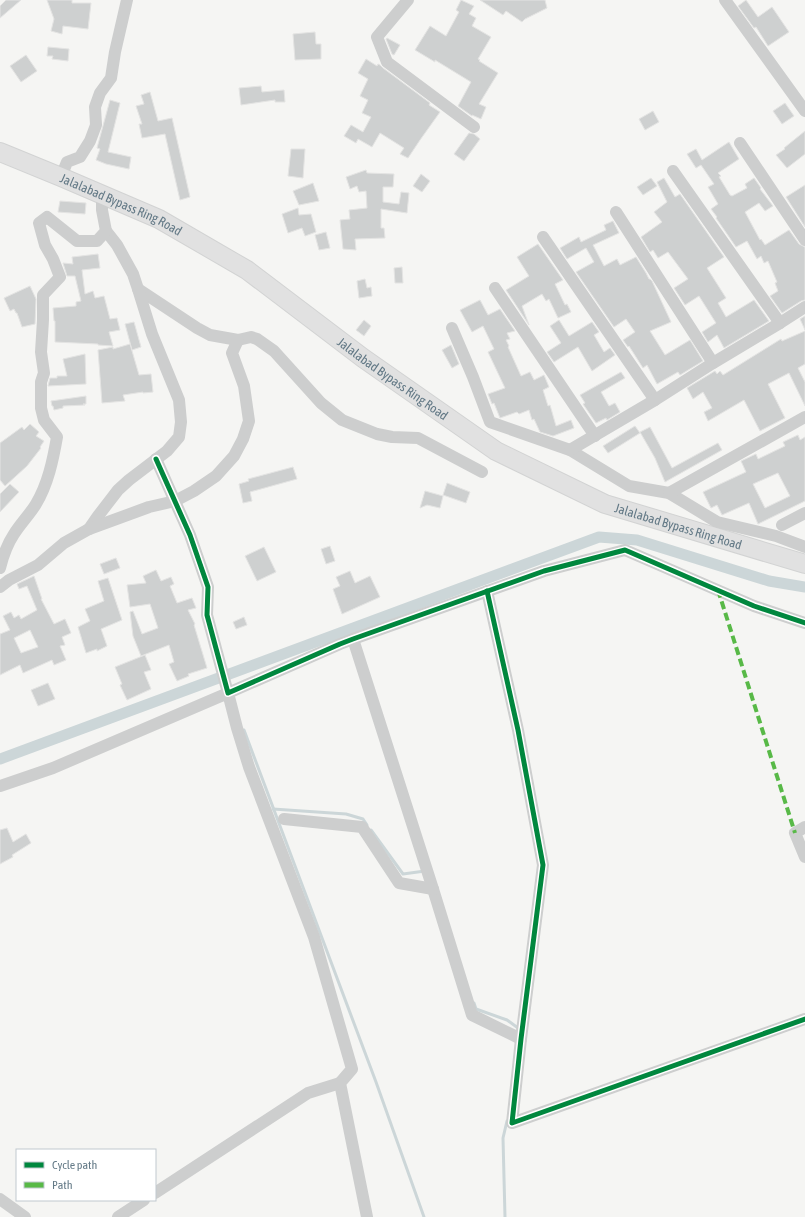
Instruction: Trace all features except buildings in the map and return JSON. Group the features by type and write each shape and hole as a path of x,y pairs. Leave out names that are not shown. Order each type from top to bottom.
{"highway":[{"name":"Jalalabad Bypass Ring Road","path":"0,152 159,219 247,270 363,358 496,450 605,504 805,564"}],"street":[{"path":"61,177 67,162 80,157 90,141 96,125 95,107 100,93 111,78 114,52 127,0"},
{"path":"408,0 376,38 387,62 474,127"},
{"path":"725,0 805,111"},
{"path":"740,143 805,240"},
{"path":"673,171 780,324"},
{"path":"89,529 118,490 167,451 179,437 181,422 179,400 152,334 133,274 117,245 106,231 102,210 102,194"},
{"path":"616,212 713,363"},
{"path":"0,568 14,534 36,504 47,479 55,451 57,437 44,420 41,408 41,382 44,373 41,352 43,295 60,278 45,245 39,223 47,217 78,241 97,241 106,231"},
{"path":"543,237 655,400"},
{"path":"495,288 595,436"},
{"path":"138,289 210,335 238,340 251,337 257,339 274,351 321,403 342,420 377,434 392,437 418,438 482,472"},
{"path":"570,450 780,324 805,307"},
{"path":"452,328 490,422 570,450 629,486 669,493 717,522 776,536 805,547"},
{"path":"0,587 9,580 38,565 64,543 89,529 149,507 175,501 194,491 216,476 234,456 243,439 249,421 244,386 232,353 238,340"},
{"path":"669,493 805,417"},
{"path":"156,459 190,535 208,587 208,615 237,728 249,767 314,937 352,1069 340,1083 308,1093 156,1192"},
{"path":"782,525 805,513"},
{"path":"0,786 53,768 353,639 544,571 625,550 754,606 805,623"},
{"path":"487,591 518,730 543,865 512,1123 805,1019"},
{"path":"353,639 472,1015 521,1039"},
{"path":"284,819 362,827 399,883 433,889"},
{"path":"805,827 795,833 805,857"},
{"path":"340,1083 367,1217"},
{"path":"0,1199 25,1217"},
{"path":"118,1217 142,1201"}],"waterway":[{"path":"0,759 599,537 637,540 769,581 805,587"},
{"path":"244,730 376,1082 424,1217"},
{"path":"273,809 346,814 363,819 367,825"},
{"path":"371,830 403,874 425,871"},
{"path":"474,1003 476,1009 507,1020 518,1028"},
{"path":"505,1217 503,1138 507,1121"}],"marked path":[{"path":"718,590 795,833"}],"cycle path":[{"path":"156,459 190,535 208,587 207,615 228,693 353,639 544,571 625,550 754,606 805,623"},
{"path":"487,591 518,730 543,865 512,1123 805,1019"}]}
